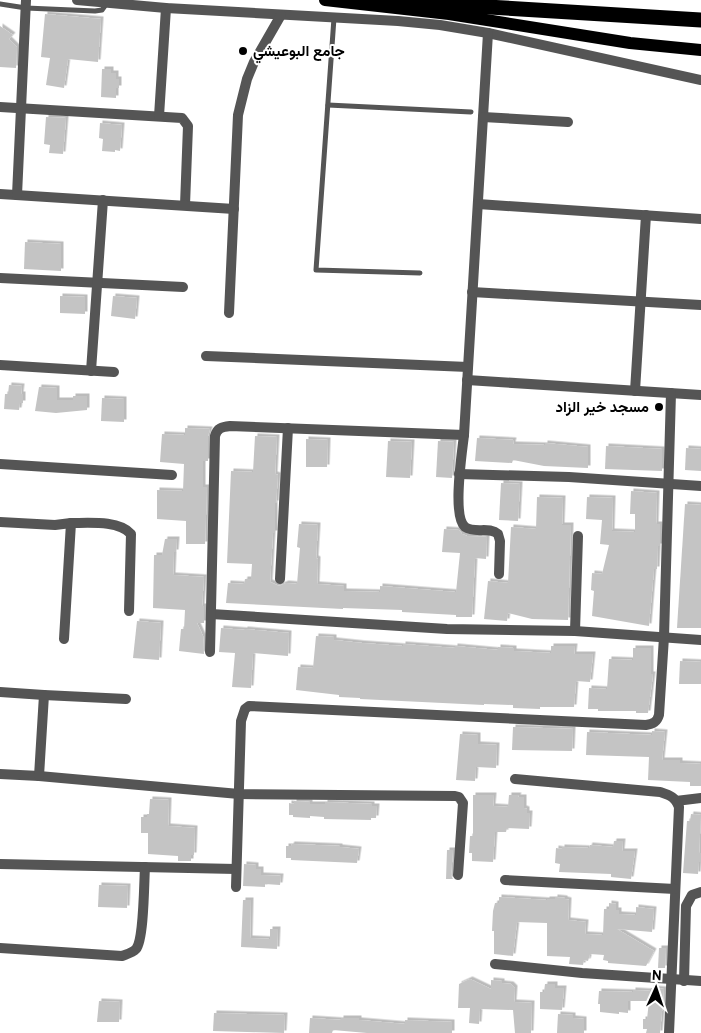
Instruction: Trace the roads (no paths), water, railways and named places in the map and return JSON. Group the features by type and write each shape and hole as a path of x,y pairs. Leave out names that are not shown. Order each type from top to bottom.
{"highway":[{"path":"373,0 701,20"}],"main road":[{"path":"325,0 462,15 630,44 699,51"}],"street":[{"path":"76,0 166,8 432,24 488,33 701,80"},
{"path":"17,195 26,4"},
{"path":"159,116 166,8"},
{"path":"229,313 236,133 242,97 254,62 281,15"},
{"path":"488,33 464,435 459,474 460,519 462,524 470,529 493,530 498,534 500,541 499,574"},
{"path":"0,107 182,118 188,126 185,205"},
{"path":"483,117 568,122"},
{"path":"0,194 234,209"},
{"path":"91,371 103,200"},
{"path":"478,204 701,219"},
{"path":"635,391 646,215"},
{"path":"0,278 183,287"},
{"path":"472,292 701,305"},
{"path":"206,356 468,367"},
{"path":"0,366 114,372"},
{"path":"467,380 701,395"},
{"path":"236,887 241,721 245,709 249,706 646,725 655,722 659,716 664,637 671,393"},
{"path":"210,652 217,432 221,428 230,426 464,435"},
{"path":"280,578 288,428"},
{"path":"0,464 172,476"},
{"path":"459,474 570,477 701,486"},
{"path":"0,522 55,525 99,522 122,527 131,534 129,611"},
{"path":"64,639 71,523"},
{"path":"576,631 578,536"},
{"path":"211,614 448,629 576,631 701,640"},
{"path":"0,692 126,699"},
{"path":"39,776 44,695"},
{"path":"0,774 239,794 459,797 462,800 463,811 458,875"},
{"path":"515,780 660,792 672,797 676,801 679,807 669,1033"},
{"path":"676,801 701,798"},
{"path":"0,864 236,869"},
{"path":"0,948 122,956 130,954 136,950 141,939 145,867"},
{"path":"505,880 675,889"},
{"path":"684,980 686,906 692,895 701,892"},
{"path":"495,964 701,982"}],"lane":[{"path":"0,4 26,4 99,11 102,10 106,3"},
{"path":"334,18 316,270 420,273"},
{"path":"328,105 471,112"}],"place":[{"name":"جامع البوعيشي","path":"243,51"},
{"name":"مسجد خير الزاد","path":"659,407"}]}
